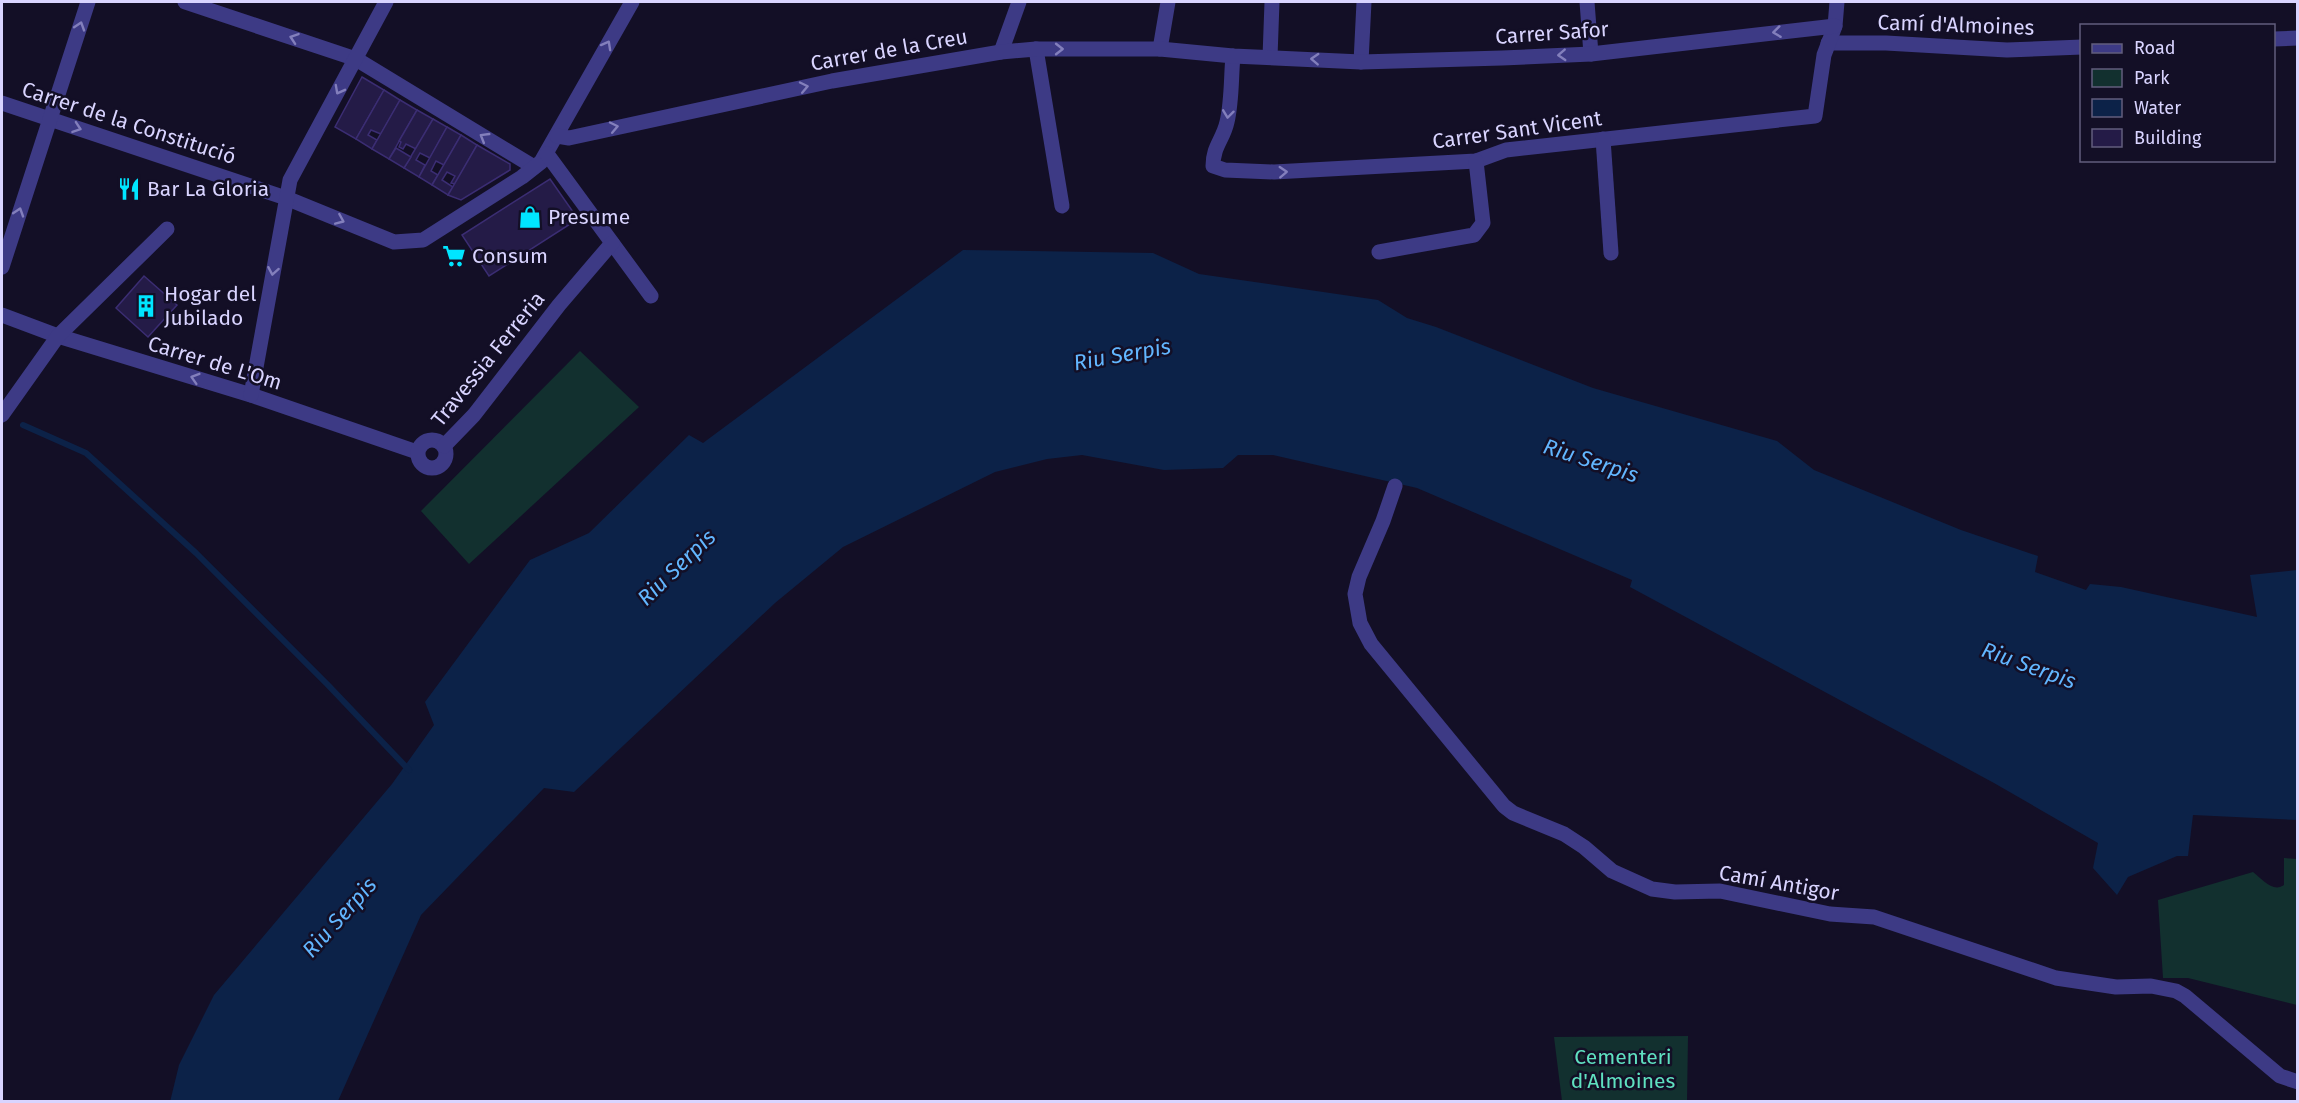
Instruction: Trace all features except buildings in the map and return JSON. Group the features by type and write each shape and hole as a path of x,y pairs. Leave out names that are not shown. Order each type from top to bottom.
{"street":[{"path":"2,267 88,2"},
{"path":"185,2 356,59 534,167"},
{"path":"251,395 290,180 386,2"},
{"name":"Carrer de la Constitució","path":"2,103 286,198 394,242 423,240 522,177 547,154 632,2"},
{"path":"1001,52 1018,2"},
{"path":"1160,49 1168,2"},
{"path":"1270,57 1272,2"},
{"path":"1361,62 1364,2"},
{"path":"1587,2 1591,54"},
{"path":"1828,43 1835,26 1837,2"},
{"name":"Carrer Safor","path":"1233,56 1361,62 1591,54 1835,26"},
{"path":"2275,39 2298,38"},
{"name":"Camí d'Almoines","path":"1828,43 1886,43 2007,50 2080,47"},
{"name":"Carrer Sant Vicent","path":"1233,56 1228,119 1213,154 1214,166 1225,170 1274,172 1476,161 1506,150 1815,116 1824,55 1828,43"},
{"path":"1036,49 1062,207"},
{"name":"Carrer de la Creu","path":"557,136 568,138 832,81 1001,52 1036,49 1160,49 1233,56"},
{"path":"1603,139 1611,252"},
{"path":"547,154 651,296"},
{"path":"1379,252 1474,235 1483,223 1476,161"},
{"path":"2,415 58,336 167,229"},
{"name":"Travessia Ferreria","path":"444,446 474,416 559,305 612,243"},
{"name":"Carrer de L'Om","path":"2,315 58,336 251,395 417,452"},
{"path":"434,440 444,446 447,457 440,467 429,469 419,463 417,452 423,442 434,440"},
{"name":"Camí Antigor","path":"1395,486 1359,577 1355,594 1360,624 1376,651 1504,806 1513,813 1553,828 1584,847 1612,871 1652,889 1675,892 1719,891 1830,914 1874,917 2056,978 2105,986 2151,986 2176,991 2185,996 2280,1076 2298,1082"}],"green space":[{"path":"580,351 639,407 469,564 421,511"},
{"path":"2284,858 2297,859 2297,1005 2188,978 2163,978 2158,900 2253,872 2268,884 2280,887 2284,885"},
{"name":"Cementeri d'Almoines","path":"1688,1036 1687,1101 1562,1101 1554,1037"}],"water":[{"name":"Riu Serpis","path":"963,250 1153,253 1199,274 1378,300 1407,318 1593,388 1777,441 1814,470 1961,530 2038,556 2035,572 2086,590 2090,584 2121,587 2257,617 2250,575 2297,570 2297,820 2193,815 2188,856 2177,856 2128,877 2117,895 2093,868 2098,843 1994,783 1630,587 1632,580 1417,488 1273,455 1238,455 1223,468 1164,470 1082,455 1047,459 995,472 843,547 775,603 574,792 544,788 421,915 338,1101 170,1102 179,1065 214,995 392,784 434,725 425,702 530,560 589,533 689,435 703,443"}],"waterway":[{"path":"23,425 86,453 196,553 409,770"}],"place":[{"name":"Bar La Gloria","path":"129,189"},
{"name":"Presume","path":"530,217"},
{"name":"Consum","path":"454,256"},
{"name":"Hogar del Jubilado","path":"146,306"}]}
